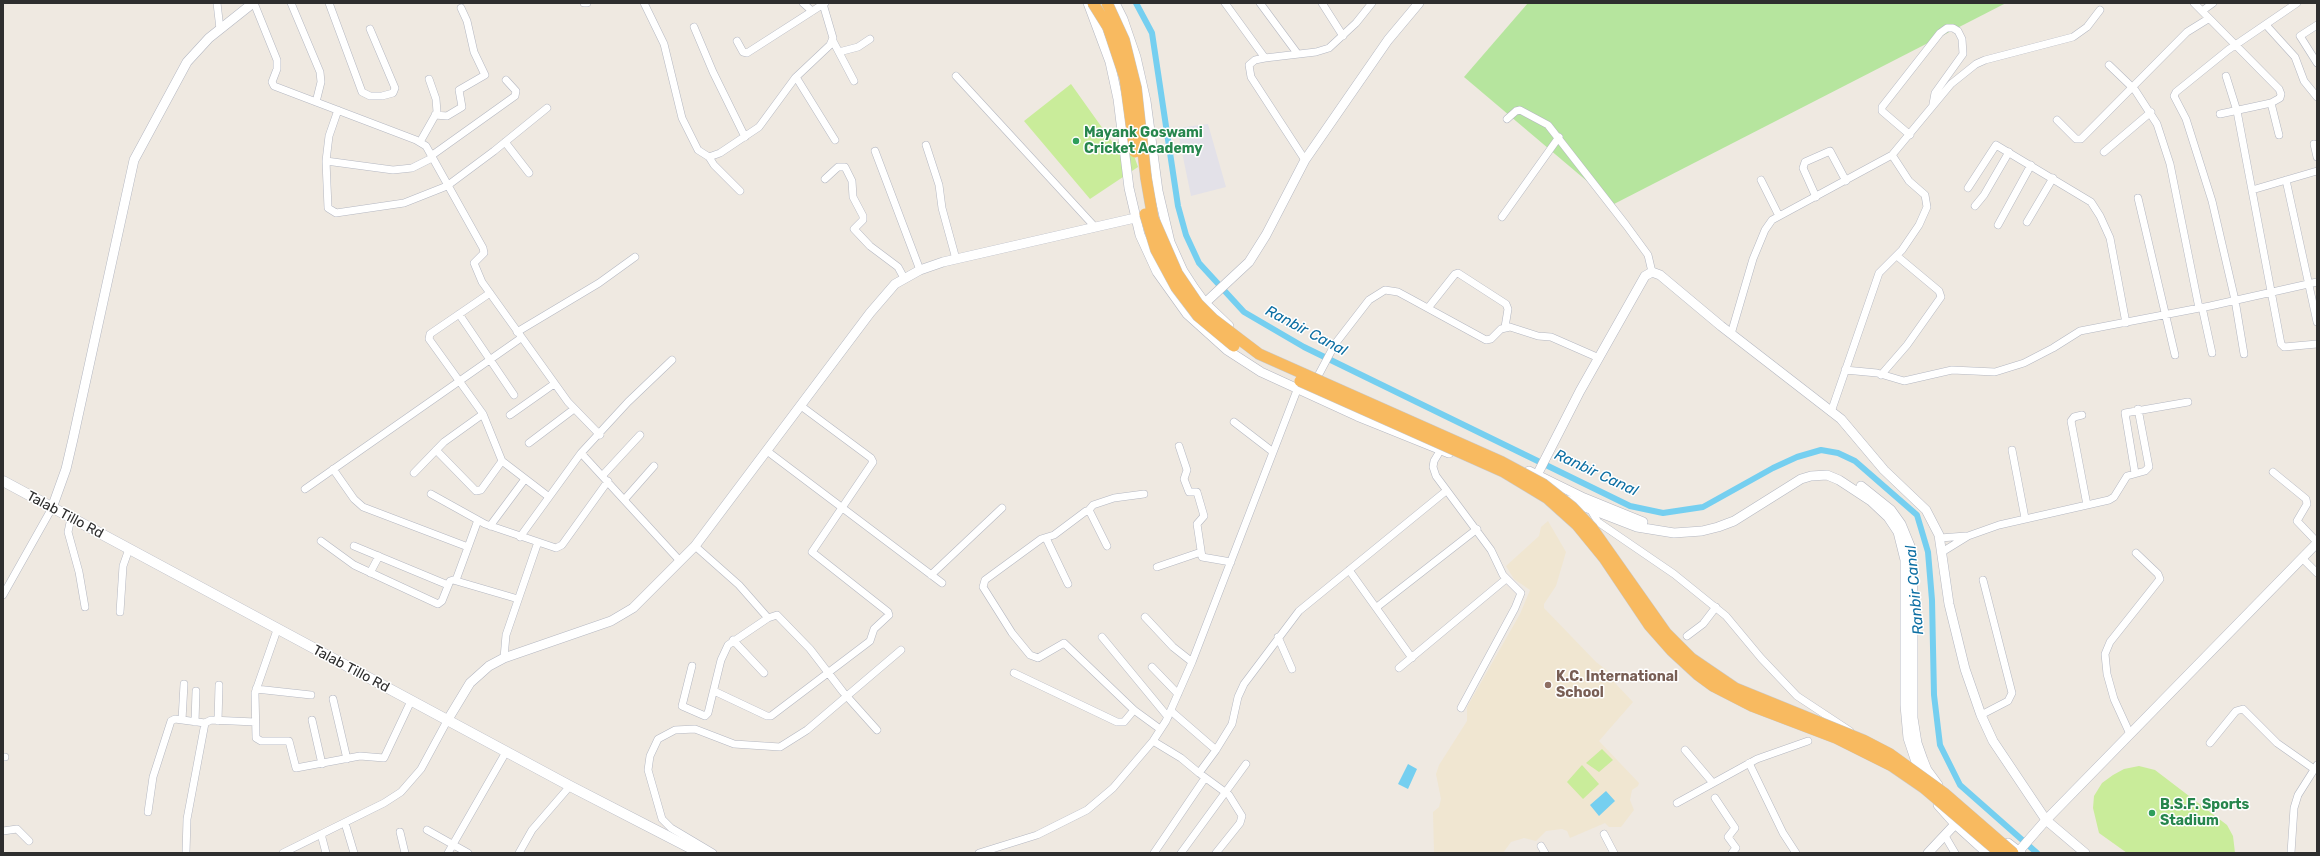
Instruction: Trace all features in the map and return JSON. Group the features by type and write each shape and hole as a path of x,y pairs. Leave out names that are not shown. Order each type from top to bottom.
{"highway":[{"path":"1094,3 1108,27 1125,78 1143,209 1156,250 1176,287 1198,316 1210,328 1252,358 1353,406 1504,472 1548,498 1577,525 1604,558 1656,634 1698,675 1713,686 1752,706 1836,738 1892,766 1924,788 2000,853"},
{"path":"1107,3 1124,40 1136,88 1145,170 1153,218 1177,273 1198,304 1213,319 1259,354 1502,462 1548,488 1572,507 1592,528 1666,633 1691,658 1735,688 1863,740 1890,754 1944,793 2018,851"}],"main road":[{"name":"Talab Tillo Rd","path":"3,481 447,721 700,853"}],"street":[{"path":"217,3 220,29"},
{"path":"292,3 320,72 321,82 316,102"},
{"path":"329,3 362,92 370,96 382,96 393,93 395,88 370,29"},
{"path":"644,3 664,44 682,118 698,150 708,156 714,165 740,191"},
{"path":"803,3 812,11"},
{"path":"1088,3 1110,62 1118,99 1135,218 1145,251 1157,272 1187,314 1242,361 1357,416 1590,510 1651,530 1674,533 1702,531 1734,521 1801,479 1821,475 1839,480 1871,501 1888,517 1898,532 1905,560 1904,705 1908,738 1918,771 1931,796 1955,824 1987,853"},
{"path":"1116,3 1136,57 1146,101 1158,191 1165,227 1183,271 1208,300 1253,346 1304,370 1320,373 1584,498 1650,524 1689,528 1722,521 1795,475 1806,471 1826,470 1838,472 1875,496 1895,516 1910,546 1913,594 1913,718 1917,743 1923,760 1927,770 1938,786"},
{"path":"1225,3 1265,58"},
{"path":"1260,3 1297,53"},
{"path":"1322,3 1343,36"},
{"path":"1305,160 1249,72 1250,62 1265,58 1323,50 1336,43 1372,3"},
{"path":"1208,300 1249,262 1266,235 1305,160 1388,40 1419,3"},
{"path":"2194,3 2278,89 2281,96 2271,103 2220,114"},
{"path":"2202,11 2213,3"},
{"path":"2244,354 2236,300 2199,156 2186,119 2174,96 2176,92 2234,45 2298,3"},
{"path":"737,41 743,52 747,52 824,4 833,41 854,81"},
{"path":"3,595 5,586 52,508 66,469 134,160 180,71 194,52 220,29 255,6 277,60 273,84 420,142 432,157 447,186 484,248 484,253 475,260 474,265 490,293 554,384 574,409 600,435"},
{"path":"435,115 447,116 462,107 459,90 485,75 474,52 467,21 461,8"},
{"path":"1731,334 1753,259 1765,230 1772,220 1892,155 1951,84 1976,64 1985,60 2073,37 2087,27 2100,10"},
{"path":"2057,120 2076,139 2082,139 2133,89 2187,32 2208,18"},
{"path":"2266,25 2295,57 2304,81 2317,97"},
{"path":"2317,25 2300,36 2317,63"},
{"path":"694,27 713,72 745,137"},
{"path":"1910,135 1882,111 1882,107 1940,33 1947,28 1953,28 1962,38 1963,54 1935,93 1933,104"},
{"path":"839,52 858,47 870,39"},
{"path":"708,156 720,153 763,123 796,77 833,41"},
{"path":"2109,65 2133,89 2151,112 2158,124 2170,164 2200,308 2212,353"},
{"path":"956,76 1095,227"},
{"path":"2226,76 2237,111 2282,346 2317,344"},
{"path":"796,77 835,140"},
{"path":"420,142 435,115 437,102 429,79"},
{"path":"326,161 398,170 412,168 432,157 515,96 515,90 506,80"},
{"path":"2271,103 2279,134"},
{"path":"338,110 329,136 326,161 328,208 333,213 404,203 447,186 547,108"},
{"path":"1507,118 1516,111 1525,111 1548,125 1559,137 1648,255 1652,272"},
{"path":"2104,152 2151,112"},
{"path":"1502,217 1559,137"},
{"path":"505,142 529,173"},
{"path":"2314,144 2317,157"},
{"path":"926,145 939,185 943,214 956,259"},
{"path":"1968,188 1994,145 2031,164 2091,202 2100,216 2110,238 2126,323"},
{"path":"874,151 920,270"},
{"path":"1816,197 1803,168 1805,162 1830,151 1846,181"},
{"path":"1975,206 1984,195 2010,152"},
{"path":"1831,412 1879,272 1886,263 1897,256 1919,225 1928,203 1922,190 1909,181 1892,155"},
{"path":"1998,225 2031,164"},
{"path":"825,179 838,167 845,167 852,181 853,195 864,216 863,220 854,229 870,246 896,265 904,278"},
{"path":"2252,190 2317,172"},
{"path":"2027,222 2053,178"},
{"path":"1761,180 1779,216"},
{"path":"2286,180 2317,322"},
{"path":"2138,198 2175,355"},
{"path":"283,853 388,800 409,784 421,769 447,721 470,683 478,674 504,658 624,615 633,608 695,546 870,313 895,284 920,270 956,259 1135,218"},
{"path":"1881,375 1907,345 1941,297 1939,291 1897,256"},
{"path":"516,332 599,283 635,257"},
{"path":"1652,272 1660,275 1731,334 1841,419 1884,470 1921,504 1935,524 1940,538 1949,604 1965,669 1981,715 1993,741 2046,820 2085,853"},
{"path":"1537,475 1549,450 1645,276 1652,272"},
{"path":"1320,373 1335,344 1369,300 1382,291 1398,292 1486,340 1491,339 1505,327 1508,309 1506,304 1458,273 1455,274 1428,308"},
{"path":"1845,370 1881,375 1904,381 1952,370 1995,372 2024,363 2056,346 2074,333 2200,308 2317,282"},
{"path":"490,293 430,334 429,339 483,414 502,461 549,497"},
{"path":"459,314 514,395"},
{"path":"1505,327 1538,336 1551,337 1599,358"},
{"path":"304,489 460,382 521,338"},
{"path":"520,537 582,454 628,402 672,360"},
{"path":"979,853 1037,835 1087,810 1113,788 1153,741 1169,714 1192,662 1304,370"},
{"path":"510,414 554,384"},
{"path":"2135,473 2125,414 2138,409 2188,402"},
{"path":"714,691 769,716 871,640 874,629 889,614 812,552 842,506 872,466 872,460 801,406"},
{"path":"528,443 574,409"},
{"path":"1940,538 1968,536 2026,518 2087,505 2114,497 2124,479 2135,473 2145,471 2149,464 2138,409"},
{"path":"414,473 455,433 483,414"},
{"path":"2082,415 2074,417 2071,421 2087,505"},
{"path":"1234,422 1272,452"},
{"path":"603,475 640,435"},
{"path":"1450,435 1435,457 1433,467 1446,490 1477,529 1491,550 1506,579 1520,591 1520,598 1460,708"},
{"path":"1179,446 1187,470 1184,479 1189,492 1197,492 1204,516 1197,524 1203,559 1231,562"},
{"path":"436,450 476,491 481,490 502,461"},
{"path":"2012,450 2026,518"},
{"path":"767,451 842,506 942,583"},
{"path":"582,454 603,475 680,561"},
{"path":"624,500 654,466"},
{"path":"333,469 354,499 363,506 468,547"},
{"path":"1584,498 1598,522 1612,534 1668,570 1716,607 1734,625 1765,662 1803,701 1918,771 1969,810 2018,851 2046,820 2317,542 2297,521 2307,504 2306,499 2273,472"},
{"path":"490,526 525,479"},
{"path":"431,494 490,526 553,548 560,546 608,481"},
{"path":"1154,853 1232,724 1238,697 1244,684 1278,637 1299,611 1446,490"},
{"path":"1144,494 1114,498 1093,505 1088,511 1054,535 1046,538 985,580 983,587 1012,632 1030,655 1038,658 1064,643 1134,710 1160,729"},
{"path":"931,575 1002,508"},
{"path":"1088,511 1107,546"},
{"path":"71,518 68,532 79,572 85,607"},
{"path":"456,580 478,520"},
{"path":"1377,607 1477,529"},
{"path":"1942,552 1968,536"},
{"path":"1046,538 1068,584"},
{"path":"321,541 349,562 438,604 442,601 452,580 518,599"},
{"path":"504,658 506,635 538,542"},
{"path":"354,546 448,586"},
{"path":"695,546 738,585 768,618"},
{"path":"120,612 123,566 129,549"},
{"path":"1157,567 1202,552"},
{"path":"2130,734 2114,699 2107,674 2106,654 2110,642 2160,579 2158,574 2136,554"},
{"path":"370,573 379,556"},
{"path":"2302,558 2317,573"},
{"path":"1349,570 1377,607 1412,658"},
{"path":"1399,668 1506,579"},
{"path":"1981,715 2008,701 2012,693 1983,580"},
{"path":"1687,636 1703,624 1716,607"},
{"path":"692,666 683,707 707,715 723,653 733,640 774,615 780,617 828,672 837,685 878,730"},
{"path":"1145,617 1173,647 1192,662"},
{"path":"277,630 256,690 256,738 258,741 290,741 296,768 347,759 386,757 411,701"},
{"path":"1102,637 1169,714 1216,750"},
{"path":"1278,637 1292,669"},
{"path":"733,640 764,673"},
{"path":"713,853 671,828 662,819 648,774 650,756 658,739 675,730 695,729 734,744 780,747 807,730 845,694 901,650"},
{"path":"1152,667 1178,694"},
{"path":"1014,673 1117,722 1124,722 1134,710"},
{"path":"182,720 184,684"},
{"path":"218,685 218,721"},
{"path":"256,690 311,695"},
{"path":"195,722 196,691"},
{"path":"333,699 347,759"},
{"path":"2210,743 2236,711 2243,710 2277,742 2316,767 2302,786 2294,808 2291,853"},
{"path":"148,812 153,777 165,735 172,720 205,723 209,720 255,722"},
{"path":"312,720 322,764"},
{"path":"186,853 188,819 205,723"},
{"path":"1153,741 1181,758 1225,791 1238,807 1242,820 1216,853"},
{"path":"1677,803 1749,763 1808,741"},
{"path":"1685,750 1713,783"},
{"path":"448,853 506,752"},
{"path":"1749,763 1783,833 1796,853"},
{"path":"1181,853 1246,764"},
{"path":"519,853 532,830 570,786"},
{"path":"1715,798 1734,828 1728,837 1736,848 1732,853"},
{"path":"1928,853 1969,810"},
{"path":"344,823 354,853"},
{"path":"3,831 17,829 29,841"},
{"path":"427,830 468,853"},
{"path":"400,832 406,853"},
{"path":"321,834 326,853"},
{"path":"1604,834 1614,853"},
{"path":"1945,836 1955,853"},
{"path":"1541,846 1545,853"}],"shaded area":[{"path":"1208,124 1226,187 1191,196 1177,128"},
{"name":"K.C. International School","path":"1548,521 1566,552 1556,586 1544,604 1544,608 1596,662 1609,672 1615,683 1633,702 1599,741 1639,783 1638,786 1632,790 1630,800 1634,810 1621,827 1609,827 1605,823 1570,838 1567,831 1562,829 1546,831 1536,841 1524,838 1511,842 1503,853 1434,853 1433,812 1439,807 1441,799 1436,774 1439,765 1467,721 1467,707 1520,614 1530,590 1514,579 1506,566 1539,536 1541,527"}],"green space":[{"path":"1528,3 2006,3 1614,204 1464,77"},
{"name":"Mayank Goswami Cricket Academy","path":"1071,84 1113,143 1128,139 1138,167 1090,199 1024,121"},
{"path":"1602,749 1613,760 1599,772 1586,763"},
{"path":"1582,765 1599,784 1583,799 1567,782"},
{"name":"B.S.F. Sports Stadium","path":"2139,766 2155,770 2227,825 2233,836 2235,853 2127,853 2099,833 2093,808 2094,796 2102,783 2113,775 2124,769"}],"water":[{"path":"1408,764 1417,769 1408,789 1398,784"},
{"path":"1606,791 1615,801 1599,816 1590,805"}],"waterway":[{"name":"Ranbir Canal","path":"1136,3 1152,33 1178,206 1186,235 1199,263 1244,312 1304,347 1630,506 1663,513 1703,507 1773,468 1797,457 1821,450 1838,453 1855,461 1917,515 1928,552 1932,600 1934,695 1940,745 1960,785 2037,853"}],"place":[{"name":"Mayank Goswami Cricket Academy","path":"1076,141"},
{"name":"K.C. International School","path":"1548,685"},
{"name":"B.S.F. Sports Stadium","path":"2152,813"}]}
